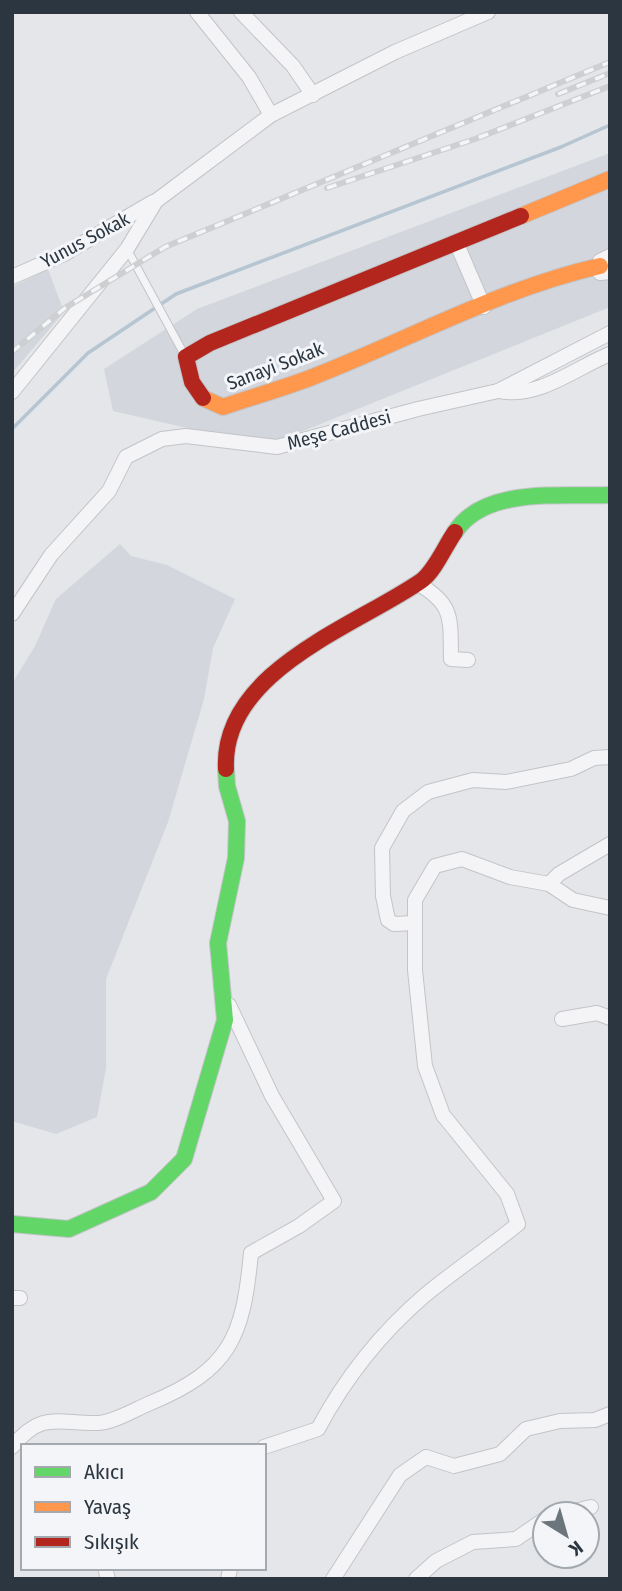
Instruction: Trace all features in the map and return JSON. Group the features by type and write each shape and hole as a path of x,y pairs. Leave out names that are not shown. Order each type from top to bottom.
{"street":[{"path":"197,12 249,77 271,115"},
{"path":"241,12 293,66 313,95"},
{"name":"Yunus Sokak","path":"12,277 64,254 156,201 271,115 395,52 488,12"},
{"path":"186,357 210,343 610,179"},
{"path":"12,392 127,249 156,201"},
{"path":"456,242 484,307"},
{"name":"Sanayi Sokak","path":"186,357 187,371 204,401 212,407 223,407 310,378 412,333 569,273 606,265"},
{"name":"Meşe Caddesi","path":"12,614 51,555 109,491 126,457 162,439 186,436 277,447 418,409 498,391 610,333"},
{"path":"498,391 514,394 537,389 610,354"},
{"path":"12,1224 69,1228 151,1192 184,1159 208,1068 225,1020 218,943 236,858 237,821 227,786 225,749 237,718 266,681 328,632 424,579 463,519 482,508 511,499 610,495"},
{"path":"417,583 439,596 450,618 452,659 468,660"},
{"path":"415,923 394,924 388,920 383,896 382,848 403,811 428,792 443,786 473,780 506,782 571,769 594,758 610,757"},
{"path":"549,884 559,874 610,844"},
{"path":"266,1446 318,1429 338,1392 376,1345 424,1297 518,1224 507,1194 443,1115 425,1066 415,970 415,900 435,866 462,859 510,877 549,884 573,900 610,908"},
{"path":"12,1447 26,1430 52,1420 102,1423 168,1395 205,1373 235,1339 246,1302 251,1253 299,1226 334,1200 272,1097 222,987"},
{"path":"562,1019 597,1013 610,1018"},
{"path":"333,1579 400,1475 426,1457 454,1466 500,1454 526,1429 560,1421 595,1420 610,1414"},
{"path":"416,1579 436,1561 473,1542 516,1538 531,1528"}],"lane":[{"path":"127,249 186,357"}],"shaded area":[{"path":"610,153 610,307 266,446 113,411 104,369 197,309"},
{"path":"48,269 64,312 12,373 12,287"},
{"path":"120,544 131,556 167,565 235,599 213,648 204,699 168,822 106,979 106,1068 97,1117 56,1134 12,1121 12,684 35,646 56,599"}],"waterway":[{"path":"12,429 88,353 176,294 561,147 610,125"}],"railway":[{"path":"12,352 65,308 165,247 610,62"},
{"path":"558,94 610,73"},
{"path":"327,188 475,139 610,86"}],"traffic: fast":[{"path":"455,532 468,517 485,507 505,501 548,495 610,495"},
{"path":"12,1224 69,1229 151,1192 184,1159 225,1020 218,943 236,858 237,821 227,786 226,769"}],"traffic: slow":[{"path":"521,216 610,179"},
{"path":"203,398 223,407 288,386 489,302 562,276 600,266"}],"traffic: jam":[{"path":"203,398 192,382 186,357 210,343 521,216"},
{"path":"226,769 230,735 245,705 268,678 329,634 421,581 435,565 455,532"}]}
